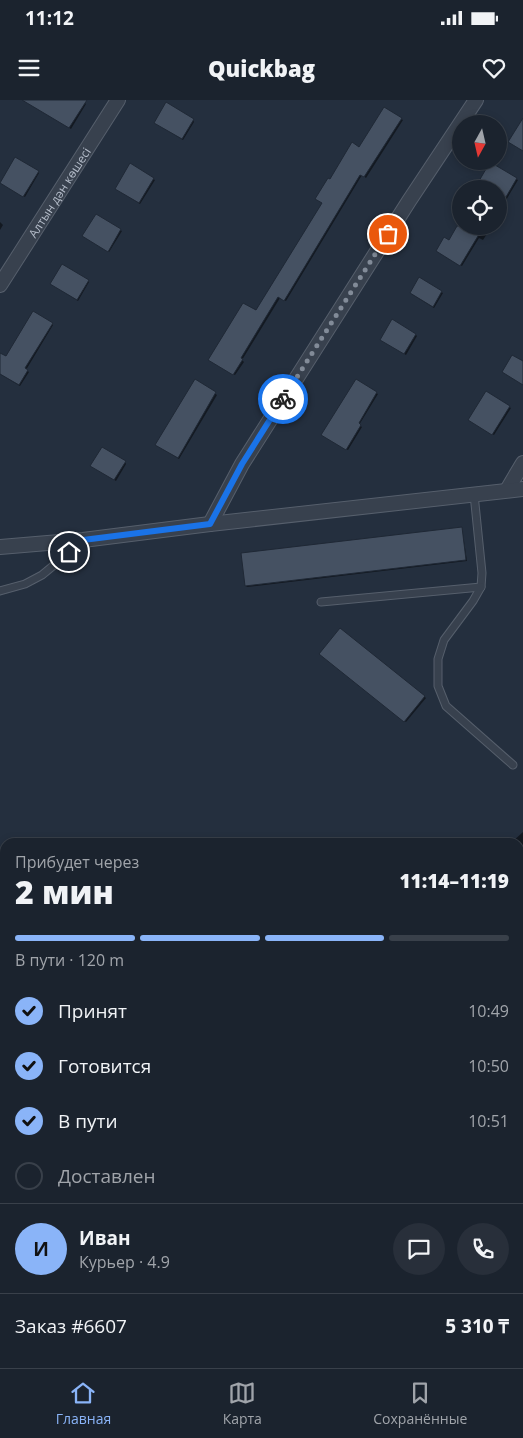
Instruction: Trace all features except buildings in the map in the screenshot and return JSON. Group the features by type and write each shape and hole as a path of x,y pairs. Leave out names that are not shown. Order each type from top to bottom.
{"street":[{"name":"Алтын дән көшесі","path":"0,285 118,100"},
{"path":"210,524 242,464 404,209 476,100"},
{"path":"507,490 523,463"},
{"path":"0,547 83,540 523,488"}],"lane":[{"path":"474,494 482,573 481,587 444,640 438,659 438,686 446,706 513,766"},
{"path":"0,591 25,584 42,575 83,540"},
{"path":"320,602 481,587"}],"way so far":[{"path":"283,399 388,234"}],"route":[{"path":"69,552 83,540 210,524 242,464 283,399"}]}
